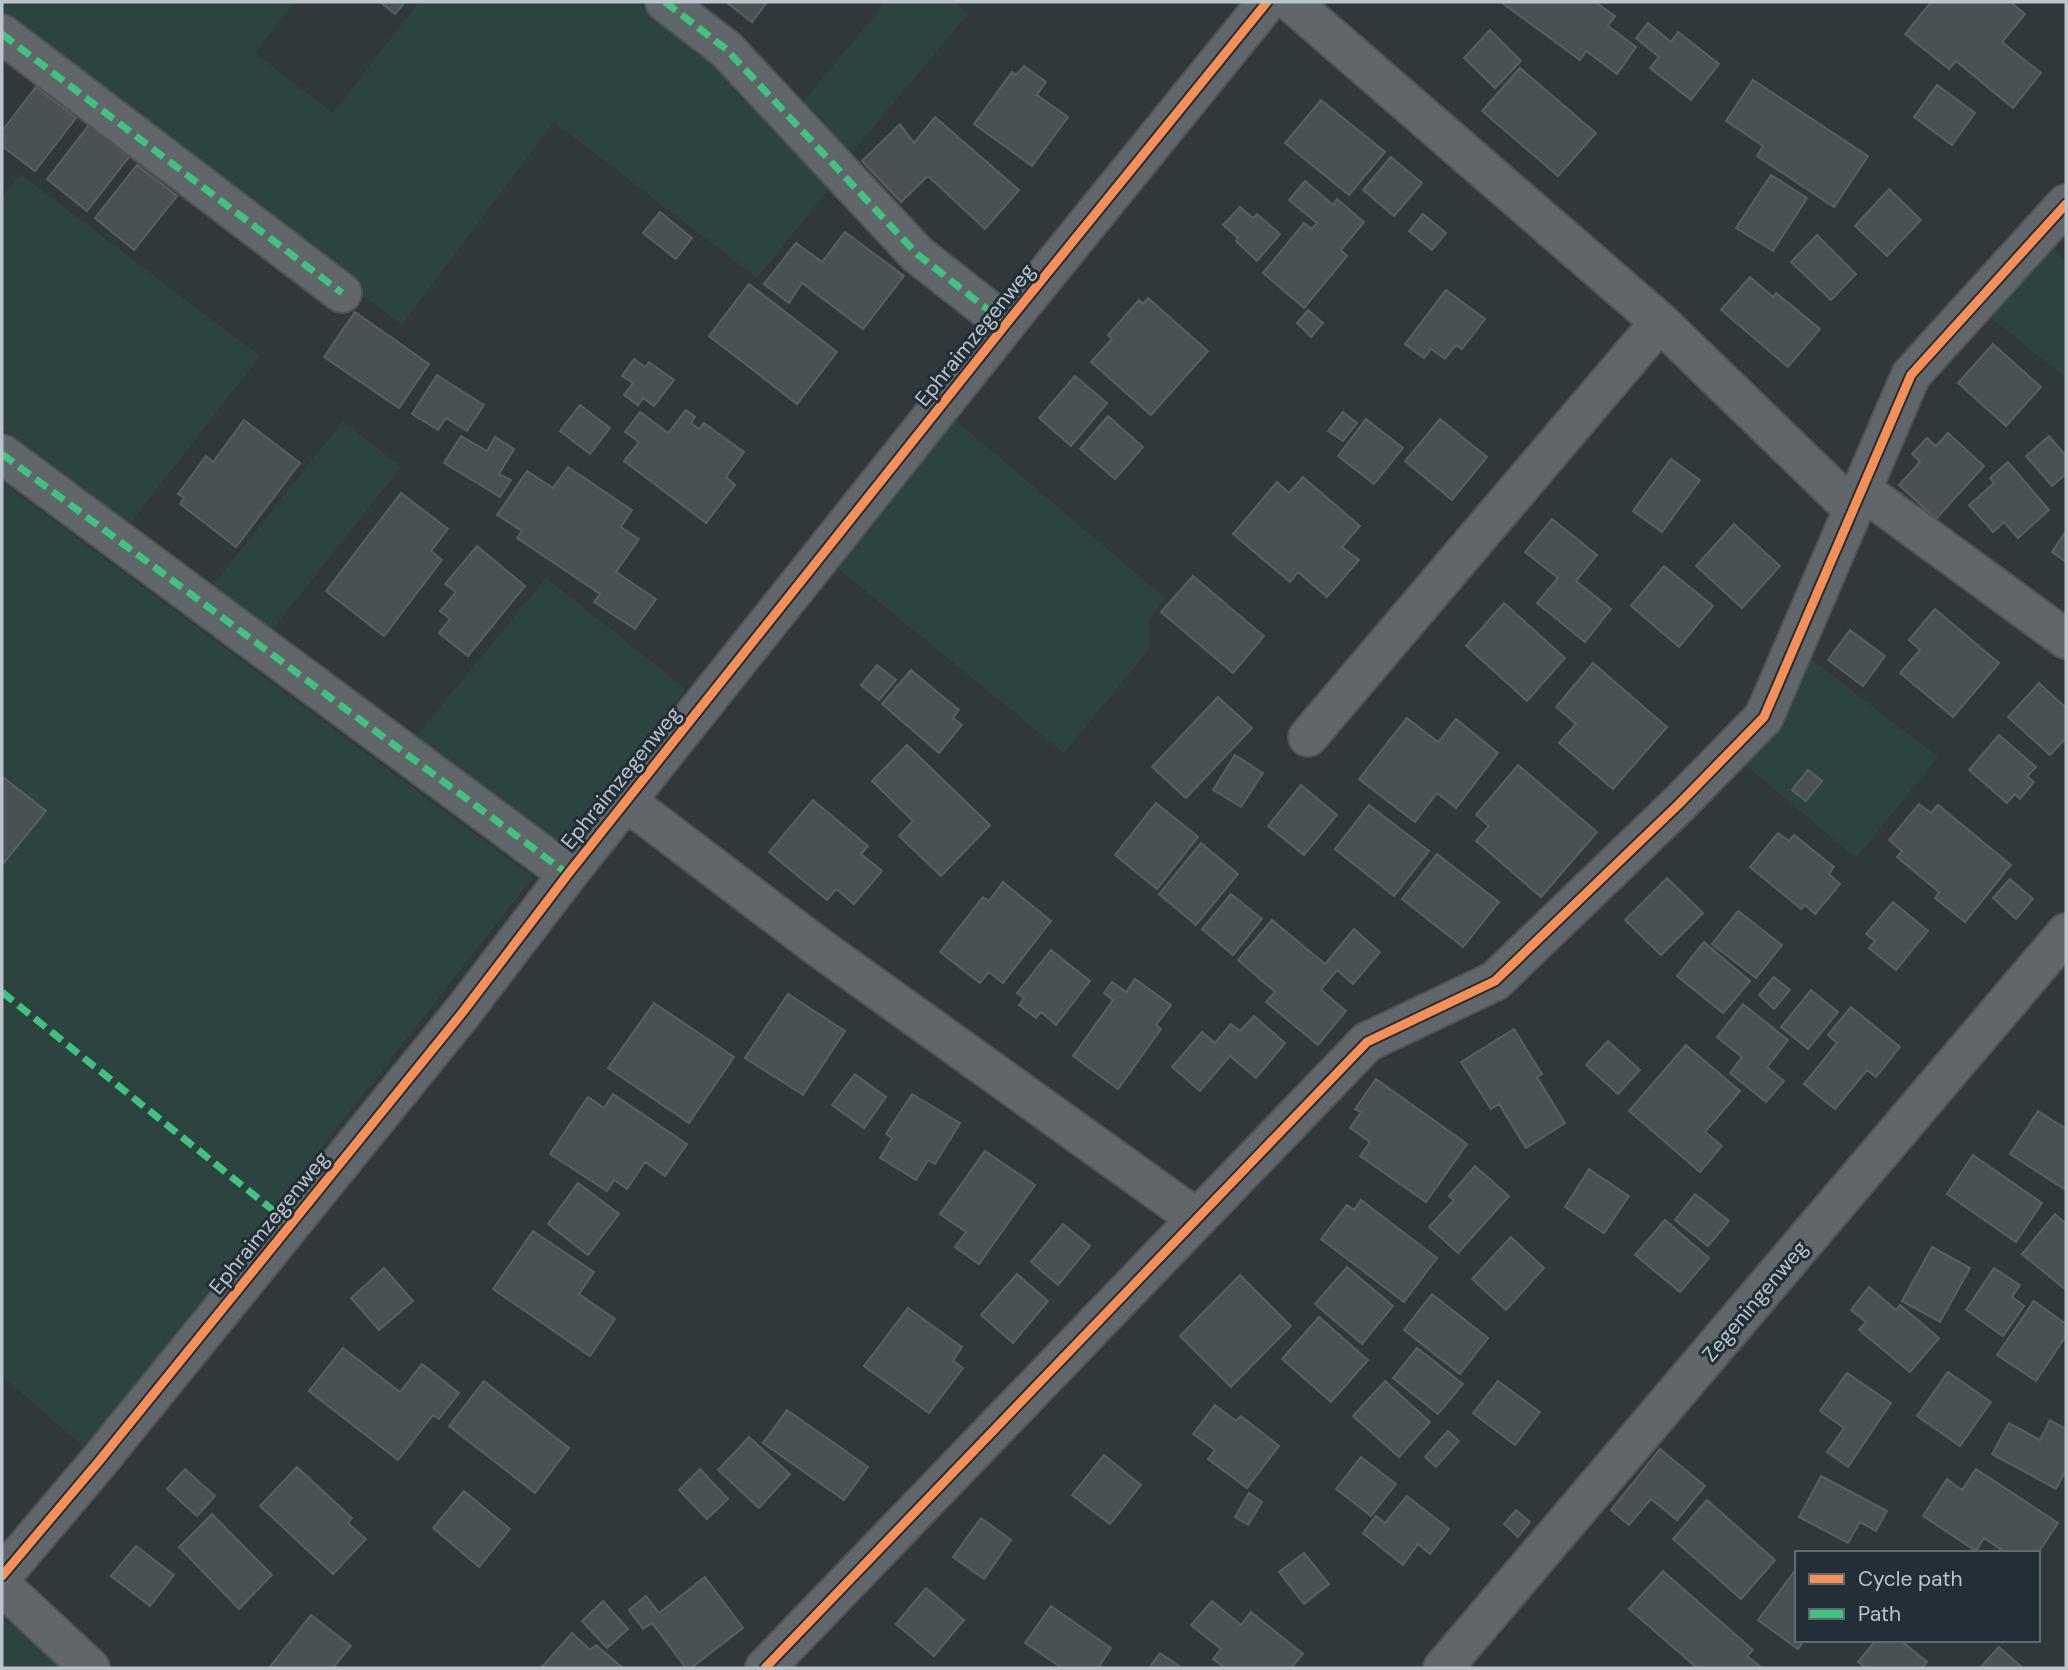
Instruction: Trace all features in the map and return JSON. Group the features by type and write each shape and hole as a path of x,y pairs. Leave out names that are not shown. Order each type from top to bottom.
{"street":[{"path":"666,2 726,49 916,254 1006,324"},
{"name":"Ephraimzegenweg","path":"2,1576 444,1034 1006,324 1267,2"},
{"path":"1291,2 1660,322 1858,499 2066,639"},
{"path":"2,34 342,293"},
{"path":"765,1668 1367,1042 1495,981 1679,804 1764,717 1911,375 2066,204"},
{"path":"1307,737 1660,322"},
{"path":"2,454 568,874"},
{"path":"626,801 817,946 1196,1218"},
{"name":"Zegeningenweg","path":"1443,1668 2066,933"},
{"path":"2,1586 90,1668"}],"green space":[{"path":"2,2 295,2 255,53 333,113 419,2 636,2 714,62 829,189 757,278 554,122 402,325 2,24"},
{"path":"886,2 954,2 968,14 843,163 797,109"},
{"path":"20,174 260,356 128,526 2,428 2,197"},
{"path":"2049,243 2066,261 2066,378 1990,317"},
{"path":"953,418 1165,598 1149,620 1150,648 1064,753 835,566"},
{"path":"343,421 401,467 269,634 210,589"},
{"path":"2,482 533,877 86,1449 2,1376"},
{"path":"546,578 686,689 555,852 414,739"},
{"path":"1802,652 1938,757 1856,858 1742,762"},
{"path":"2,1622 22,1626 67,1668 2,1668"}],"building":[{"path":"380,2 405,2 395,14"},
{"path":"726,2 767,2 752,22"},
{"path":"1501,2 1595,2 1615,16 1608,26 1636,47 1617,74 1586,51 1580,60"},
{"path":"1931,2 2011,2 2025,14 2002,42 2041,73 2013,108 1956,61 1949,69 1905,34"},
{"path":"1648,23 1671,42 1678,32 1719,64 1691,100 1650,68 1659,57 1636,38"},
{"path":"1490,30 1521,61 1495,88 1464,58"},
{"path":"1024,66 1046,82 1037,95 1068,117 1032,166 974,124 1012,72 1016,75"},
{"path":"1520,68 1596,133 1558,176 1482,111"},
{"path":"1753,80 1868,156 1834,207 1757,156 1763,146 1726,121"},
{"path":"1937,85 1975,113 1952,145 1914,117"},
{"path":"36,87 76,118 35,171 2,146 2,131"},
{"path":"1321,100 1385,152 1349,195 1285,143"},
{"path":"935,117 1019,190 985,229 928,176 901,202 862,161 900,124 914,143"},
{"path":"89,125 129,157 87,211 47,179"},
{"path":"1391,157 1422,183 1394,216 1363,190"},
{"path":"137,165 177,196 134,250 95,218"},
{"path":"1771,175 1807,198 1773,251 1736,228"},
{"path":"1305,181 1333,205 1337,199 1364,222 1341,250 1347,256 1304,308 1263,273 1304,223 1312,229 1317,223 1289,200"},
{"path":"1889,189 1921,220 1887,256 1855,226"},
{"path":"1240,207 1253,218 1257,214 1280,234 1257,261 1223,225"},
{"path":"660,212 692,238 676,259 643,233"},
{"path":"1423,214 1446,233 1432,250 1409,231"},
{"path":"845,232 904,276 863,329 802,283 789,303 764,284 796,243 822,262"},
{"path":"1817,235 1856,274 1831,300 1791,262"},
{"path":"1750,277 1773,297 1776,293 1820,329 1788,367 1721,310"},
{"path":"749,284 837,352 797,404 709,336"},
{"path":"1446,290 1485,319 1462,349 1456,345 1445,359 1431,349 1424,358 1405,344"},
{"path":"1148,298 1208,351 1151,415 1091,362 1112,339 1108,335 1139,300 1143,304"},
{"path":"1308,310 1323,323 1311,337 1297,323"},
{"path":"355,312 429,364 399,408 324,357"},
{"path":"1993,344 2041,387 2006,426 1958,383"},
{"path":"634,359 645,367 649,362 674,380 654,406 643,398 638,405 624,395 633,383 622,376"},
{"path":"437,375 484,405 467,431 446,418 438,430 412,414"},
{"path":"1075,376 1107,403 1071,446 1039,418"},
{"path":"580,405 610,428 590,454 560,431"},
{"path":"686,410 695,417 691,423 699,429 704,423 744,452 726,477 735,485 706,523 624,461 639,442 625,432 640,412 668,433"},
{"path":"1343,412 1357,423 1343,441 1328,431"},
{"path":"1108,416 1143,447 1115,479 1080,449"},
{"path":"1366,419 1403,448 1374,484 1338,456"},
{"path":"1440,419 1487,457 1452,500 1405,461"},
{"path":"244,420 300,463 236,547 180,504 184,498 178,494 206,456 213,462"},
{"path":"1948,433 1984,466 1936,519 1899,485 1920,462 1912,454 1927,438 1936,446"},
{"path":"461,436 487,451 495,437 514,449 499,474 511,480 500,497 444,463"},
{"path":"2049,436 2066,456 2066,474 2052,486 2026,456"},
{"path":"1671,459 1700,480 1662,532 1633,511"},
{"path":"2008,462 2049,510 2018,538 2004,522 1993,532 1969,505 1994,483 1990,478"},
{"path":"568,467 632,510 621,527 639,539 616,572 656,599 635,629 594,602 600,594 517,538 522,531 497,515 527,471 553,488"},
{"path":"1303,477 1360,526 1342,547 1359,560 1327,597 1298,572 1290,582 1233,534 1277,482 1289,493"},
{"path":"401,493 448,529 431,551 442,560 384,636 326,591"},
{"path":"1552,519 1597,555 1576,581 1611,609 1585,642 1537,603 1558,578 1525,552"},
{"path":"1734,524 1780,566 1742,608 1696,566"},
{"path":"2066,531 2066,562 2052,552"},
{"path":"477,546 525,586 468,656 439,633 450,619 440,611 456,592 445,584"},
{"path":"1664,566 1713,606 1679,647 1631,606"},
{"path":"1193,576 1264,636 1233,673 1161,612"},
{"path":"1504,603 1565,658 1527,701 1466,646"},
{"path":"1935,609 1999,663 1953,717 1900,673 1920,650 1909,640"},
{"path":"1850,630 1885,656 1863,686 1828,660"},
{"path":"1593,663 1667,727 1613,789 1559,743 1576,724 1556,707"},
{"path":"877,665 896,680 879,700 861,685"},
{"path":"911,670 959,710 953,718 962,725 939,753 882,704"},
{"path":"2039,683 2066,708 2066,738 2050,755 2008,717"},
{"path":"1218,697 1252,728 1186,798 1152,767"},
{"path":"1407,718 1438,742 1456,719 1498,753 1456,808 1437,793 1415,822 1359,779"},
{"path":"1999,735 2036,767 2027,776 2034,782 2020,799 2015,794 2007,803 1969,770"},
{"path":"907,745 990,825 941,876 899,836 913,821 872,781"},
{"path":"1235,755 1263,773 1241,807 1213,790"},
{"path":"1518,765 1597,832 1541,897 1476,841 1489,826 1476,815"},
{"path":"1808,770 1822,781 1806,801 1792,790"},
{"path":"4,778 46,811 2,865 2,781"},
{"path":"1301,785 1337,815 1304,855 1268,826"},
{"path":"813,800 868,846 861,854 882,871 854,904 836,889 827,900 769,852"},
{"path":"1156,803 1198,837 1157,889 1115,855"},
{"path":"1919,804 1931,813 1938,805 2011,865 1965,922 1935,898 1939,892 1897,857 1902,851 1889,840"},
{"path":"1369,805 1429,851 1394,896 1335,849"},
{"path":"1778,833 1789,841 1794,835 1834,867 1829,874 1840,884 1815,914 1805,905 1801,909 1750,867"},
{"path":"1201,843 1238,874 1196,925 1159,894"},
{"path":"1437,854 1499,902 1463,947 1402,899"},
{"path":"1667,878 1703,913 1661,955 1625,920"},
{"path":"2010,879 2033,899 2016,919 1993,898"},
{"path":"1003,882 1051,921 1003,983 989,972 980,983 940,952 983,897 989,901"},
{"path":"1231,894 1262,919 1233,955 1202,929"},
{"path":"1893,902 1928,931 1896,970 1869,948 1875,941 1866,934"},
{"path":"1738,911 1782,945 1756,978 1712,944"},
{"path":"1272,920 1325,964 1354,929 1380,952 1353,984 1337,970 1321,990 1346,1011 1318,1045 1266,1002 1275,992 1238,960"},
{"path":"1704,942 1750,981 1723,1013 1677,976"},
{"path":"1051,950 1090,981 1056,1025 1041,1012 1036,1018 1019,1005 1024,998 1017,993"},
{"path":"1774,977 1790,990 1774,1009 1759,995"},
{"path":"1135,979 1171,1005 1156,1025 1161,1029 1118,1089 1073,1056 1113,1000 1104,993 1112,982 1126,992"},
{"path":"1811,990 1838,1012 1808,1049 1781,1027"},
{"path":"788,994 845,1031 803,1095 745,1058"},
{"path":"654,1003 734,1057 689,1123 608,1068"},
{"path":"1743,1004 1788,1040 1767,1067 1784,1081 1766,1102 1730,1073 1742,1057 1717,1037"},
{"path":"1851,1007 1900,1047 1876,1077 1867,1070 1835,1109 1804,1084 1837,1043 1828,1035"},
{"path":"1254,1016 1285,1043 1256,1078 1230,1056 1200,1091 1172,1067 1202,1032 1215,1043 1231,1024 1240,1031"},
{"path":"1514,1029 1542,1074 1537,1077 1565,1123 1526,1148 1499,1104 1491,1109 1461,1062"},
{"path":"1608,1041 1640,1070 1618,1094 1586,1065"},
{"path":"1686,1045 1740,1091 1705,1132 1722,1146 1700,1172 1629,1111"},
{"path":"855,1074 886,1097 864,1128 832,1105"},
{"path":"1376,1079 1467,1144 1426,1202 1360,1156 1370,1142 1350,1128 1361,1112 1355,1109"},
{"path":"613,1094 687,1144 665,1176 645,1162 627,1189 614,1180 607,1191 550,1154 588,1097 604,1108"},
{"path":"912,1094 960,1123 935,1164 928,1160 916,1180 880,1158 892,1138 886,1134"},
{"path":"2038,1111 2066,1129 2064,1189 2010,1154"},
{"path":"985,1151 1035,1185 979,1264 955,1247 966,1232 940,1214"},
{"path":"1973,1155 2042,1203 2016,1242 1947,1194"},
{"path":"1475,1166 1509,1196 1458,1253 1429,1227 1454,1200 1449,1196"},
{"path":"1589,1169 1629,1196 1604,1233 1565,1207"},
{"path":"578,1183 619,1214 588,1255 548,1224"},
{"path":"1695,1194 1729,1221 1708,1246 1675,1220"},
{"path":"1361,1200 1437,1258 1404,1302 1321,1239 1347,1205 1354,1210"},
{"path":"2055,1214 2066,1224 2066,1290 2022,1254"},
{"path":"1665,1220 1709,1258 1680,1292 1635,1255"},
{"path":"1063,1224 1090,1246 1058,1285 1031,1262"},
{"path":"533,1231 594,1272 579,1294 615,1319 590,1356 493,1289"},
{"path":"1511,1237 1544,1268 1506,1310 1472,1279"},
{"path":"1932,1247 1970,1268 1940,1322 1902,1301"},
{"path":"1347,1267 1393,1306 1362,1344 1315,1304"},
{"path":"384,1268 413,1301 379,1330 351,1298"},
{"path":"1994,1268 2020,1285 2012,1297 2024,1306 2003,1336 1966,1310"},
{"path":"1017,1274 1048,1301 1013,1343 981,1315"},
{"path":"1240,1275 1291,1326 1231,1387 1180,1336"},
{"path":"1869,1287 1896,1310 1900,1305 1939,1338 1910,1372 1859,1330 1866,1322 1851,1310"},
{"path":"1432,1294 1488,1338 1460,1374 1404,1330"},
{"path":"2034,1301 2066,1324 2066,1336 2036,1381 1997,1355"},
{"path":"908,1308 962,1347 953,1361 963,1368 929,1413 864,1366"},
{"path":"1319,1317 1368,1360 1331,1402 1282,1359"},
{"path":"343,1348 400,1392 422,1364 459,1393 439,1419 433,1415 398,1460 309,1391"},
{"path":"1417,1348 1463,1384 1438,1414 1393,1378"},
{"path":"1948,1372 1991,1402 1960,1446 1917,1416"},
{"path":"1847,1373 1891,1403 1848,1467 1827,1452 1844,1428 1820,1411"},
{"path":"484,1381 569,1448 535,1493 449,1426"},
{"path":"1385,1381 1430,1422 1399,1457 1353,1416"},
{"path":"1498,1381 1540,1412 1515,1445 1473,1413"},
{"path":"1215,1405 1236,1421 1241,1416 1279,1446 1247,1488 1208,1459 1215,1450 1193,1434"},
{"path":"787,1410 868,1467 844,1500 763,1443"},
{"path":"2050,1420 2066,1429 2066,1470 2056,1489 1992,1454 2009,1423 2040,1440"},
{"path":"1448,1431 1459,1441 1436,1467 1425,1457"},
{"path":"749,1437 790,1474 759,1508 718,1470"},
{"path":"1660,1449 1705,1486 1677,1520 1651,1499 1629,1525 1611,1510"},
{"path":"1104,1455 1141,1485 1110,1524 1072,1495"},
{"path":"1361,1457 1396,1484 1371,1516 1336,1489"},
{"path":"297,1467 352,1518 348,1523 366,1539 333,1574 260,1506"},
{"path":"185,1469 215,1496 197,1516 167,1489"},
{"path":"700,1469 728,1499 707,1519 679,1490"},
{"path":"1976,1469 2058,1523 2039,1551 2003,1551 1984,1538 1976,1551 1923,1516 1947,1479 1962,1490"},
{"path":"1821,1476 1887,1511 1876,1531 1860,1522 1848,1543 1799,1517"},
{"path":"464,1491 510,1529 479,1567 433,1528"},
{"path":"1249,1493 1262,1502 1248,1525 1235,1517"},
{"path":"1407,1496 1449,1529 1430,1554 1418,1544 1403,1565 1363,1533 1376,1516 1385,1523"},
{"path":"1707,1500 1775,1560 1741,1599 1673,1539"},
{"path":"1516,1510 1530,1522 1518,1537 1504,1524"},
{"path":"212,1514 272,1575 239,1609 179,1547"},
{"path":"981,1518 1011,1540 984,1579 953,1557"},
{"path":"136,1546 174,1575 150,1606 111,1576"},
{"path":"1304,1553 1329,1584 1304,1604 1279,1572"},
{"path":"1663,1571 1753,1650 1747,1656 1762,1668 1697,1668 1629,1609"},
{"path":"1795,1571 1795,1642 1803,1642 1798,1649 1758,1620"},
{"path":"705,1577 743,1628 691,1668 686,1668 652,1623 643,1629 629,1610 646,1596 659,1613"},
{"path":"926,1588 964,1620 934,1656 896,1624"},
{"path":"603,1601 628,1629 607,1648 582,1621"},
{"path":"1212,1601 1241,1625 1251,1612 1303,1654 1291,1668 1225,1668 1213,1659 1221,1649 1191,1625"},
{"path":"1051,1606 1111,1648 1098,1668 1062,1668 1025,1643"},
{"path":"311,1615 351,1646 333,1668 269,1668"},
{"path":"572,1633 590,1650 596,1645 623,1668 541,1668"},
{"path":"1874,1642 1902,1642 1927,1662 1922,1668 1866,1668 1858,1662"},
{"path":"1999,1647 2023,1668 1980,1668"},
{"path":"1160,1653 1182,1668 1149,1668"}],"marked path":[{"path":"665,2 726,49 917,254 1006,324"},
{"path":"2,34 342,293"},
{"path":"2,454 568,874"},
{"path":"2,992 290,1224"}],"cycle path":[{"path":"2,1576 100,1460 462,1013 568,874 1006,324 1267,2"},
{"path":"765,1668 1367,1042 1495,981 1679,804 1764,717 1911,375 2066,204"}]}
